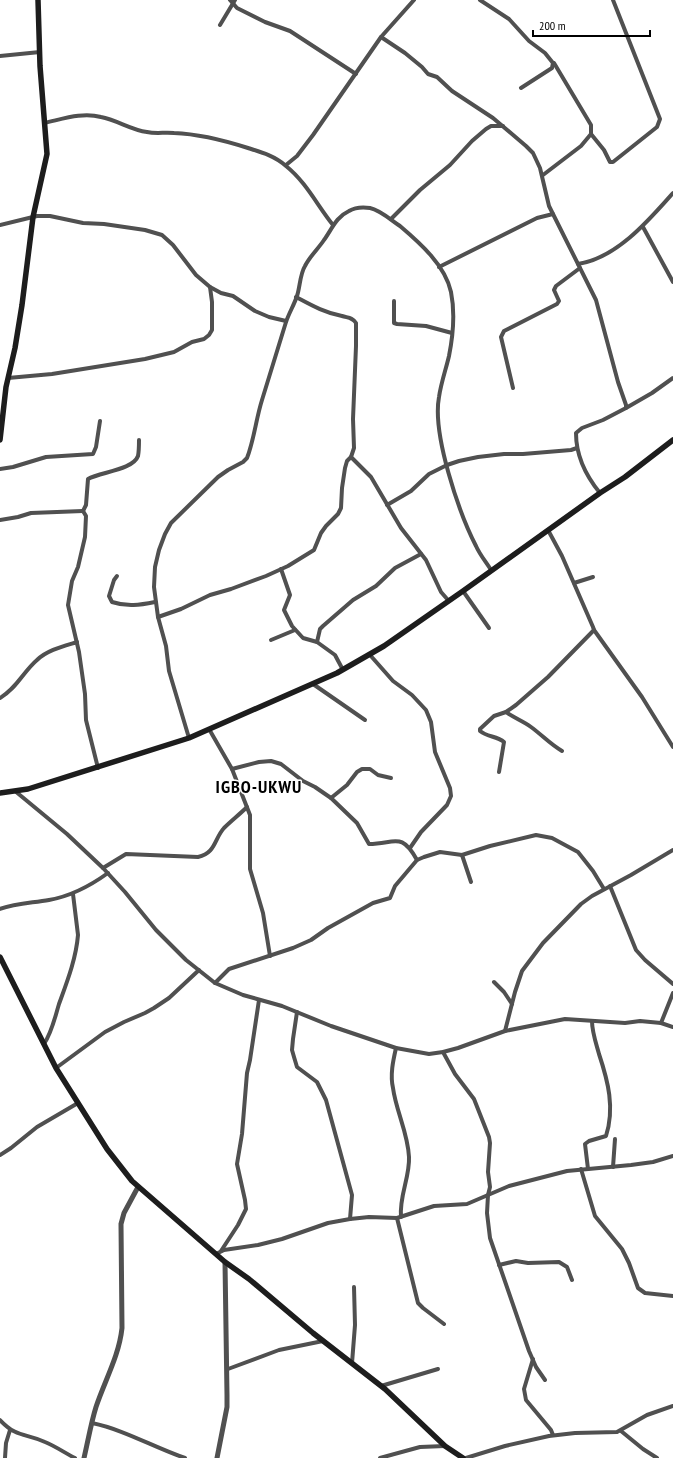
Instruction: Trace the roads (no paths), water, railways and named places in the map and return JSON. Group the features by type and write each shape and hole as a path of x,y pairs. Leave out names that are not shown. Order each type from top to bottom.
{"main road":[{"path":"0,440 5,393 21,312 34,217 46,158 38,0"},
{"path":"0,793 15,791 98,768 190,738 343,670 370,655 463,591 600,493 625,477 673,440"},
{"path":"0,957 56,1068 120,1167 138,1187 218,1252 225,1262 250,1279 323,1341 381,1386 445,1446 464,1458"}],"street":[{"path":"286,165 301,150 381,38 414,0"},
{"path":"480,0 509,19 529,42 544,53 554,63 591,125 591,134 604,150 610,162 613,162 658,127 660,123 660,119 613,0"},
{"path":"220,25 233,1 242,11 265,22 290,31 356,74"},
{"path":"381,38 405,53 428,74 437,77 452,91 503,126 533,153 543,175 552,214 596,300 626,408"},
{"path":"0,56 40,52"},
{"path":"521,88 552,68 554,63"},
{"path":"44,123 82,115 92,115 145,132 181,133 221,139 267,154 286,165 308,188 333,225"},
{"path":"391,219 420,190 450,166 479,135 494,126 503,126"},
{"path":"543,175 581,146 591,134"},
{"path":"513,388 501,337 502,334 558,304 554,290 556,286 579,266 609,252 642,226 673,192"},
{"path":"190,738 169,671 166,646 155,602 155,567 159,550 164,534 171,523 218,477 247,458 262,400 286,322 296,297 304,267 324,241 333,225 339,218 349,211 370,208 391,219 422,246 439,267 448,283 451,293 453,313 449,354 438,398 442,443 462,516 476,547 491,570"},
{"path":"439,267 537,218 552,214"},
{"path":"0,225 34,217 50,216 83,223 104,224 145,230 162,235 173,245 196,275 210,287 221,293 233,296 255,311 286,322"},
{"path":"642,226 673,282"},
{"path":"8,378 52,374 151,358 174,352 192,342 204,339 212,330 212,302 210,287"},
{"path":"158,617 181,609 210,595 231,590 281,569 308,555 314,550 324,529 338,514 341,508 345,468 347,461 354,452 353,419 356,323 351,318 320,310 296,297"},
{"path":"394,301 394,323 426,326 452,333"},
{"path":"600,493 585,472 577,448 576,433 578,430 626,408 652,393 673,378"},
{"path":"0,469 13,467 46,457 93,454 96,447 100,421"},
{"path":"83,511 86,505 88,479 134,462 138,457 139,440"},
{"path":"387,506 411,491 429,474 447,465 478,457 571,450 577,448"},
{"path":"351,457 371,477 401,528 428,563 441,592 448,600"},
{"path":"0,520 31,513 83,511"},
{"path":"83,511 86,516 85,537 78,567 72,581 68,606 84,680 86,720 98,768"},
{"path":"548,530 562,556 594,630 642,697 673,747"},
{"path":"317,642 320,629 353,600 376,586 395,568 421,554"},
{"path":"281,569 290,594 290,599 284,608 284,613 295,630 303,638 317,642 335,655 343,670"},
{"path":"117,576 114,580 109,596 112,602 122,605 132,605 155,602"},
{"path":"574,583 593,577"},
{"path":"463,591 489,628"},
{"path":"270,640 295,630"},
{"path":"499,772 504,742 500,739 484,734 480,731 480,729 494,716 506,712 548,677 594,630"},
{"path":"0,698 16,685 38,658 54,650 77,642"},
{"path":"370,655 393,681 420,702 426,710 432,722 435,752 450,788 451,796 447,805 421,832 410,848"},
{"path":"313,684 365,720"},
{"path":"506,712 530,727 552,746 562,751"},
{"path":"209,730 232,769 250,815 250,869 263,913 270,956"},
{"path":"232,769 270,760 281,764 303,781 331,798 357,823 369,844 389,841 405,844 410,848 417,860"},
{"path":"331,798 347,785 357,772 362,769 370,769 378,775 391,778"},
{"path":"15,791 67,834 103,868 156,930 186,960 215,983 243,995 282,1006 396,1048 429,1054 464,1046 505,1031 565,1019 625,1023 640,1021 661,1023 673,1027"},
{"path":"103,868 126,854 173,857 202,856 213,848 218,836 247,807"},
{"path":"215,983 228,969 270,956 311,940 328,928 373,903 390,898 395,886 417,860 440,852 462,855 490,846 536,835 552,838 578,852 593,871 604,889"},
{"path":"505,1031 518,980 525,966 543,943 581,904 604,889 673,850"},
{"path":"462,855 471,882"},
{"path":"0,909 8,906 54,900 73,894 90,886 108,873"},
{"path":"610,886 636,950 645,960 673,984"},
{"path":"44,1044 51,1032 77,942 78,935 73,894"},
{"path":"56,1068 105,1032 146,1013 169,998 199,970"},
{"path":"494,982 504,992 512,1004"},
{"path":"661,1023 673,993"},
{"path":"218,1252 238,1225 246,1209 237,1164 242,1134 247,1073 259,1000"},
{"path":"297,1012 292,1050 297,1067 317,1082 326,1100 352,1195 350,1219"},
{"path":"588,1169 585,1144 594,1139 604,1138 606,1136 611,1106 607,1081 593,1032 592,1021"},
{"path":"396,1048 392,1078 393,1088 407,1143 409,1159 399,1218 418,1303 444,1324"},
{"path":"443,1052 455,1074 474,1099 489,1137 488,1172 490,1187 488,1195 488,1225 492,1247 533,1359 545,1380"},
{"path":"0,1155 37,1127 78,1103"},
{"path":"613,1167 615,1139"},
{"path":"218,1252 282,1239 328,1223 369,1217 399,1218 434,1206 467,1204 509,1186 567,1171 653,1162 673,1156"},
{"path":"581,1169 595,1216 622,1249 638,1288 645,1293 673,1296"},
{"path":"84,1458 96,1406 114,1364 121,1339 121,1224 124,1213 138,1187"},
{"path":"499,1265 516,1261 528,1263 559,1262 567,1267 572,1280"},
{"path":"216,1458 226,1407 228,1369 225,1262"},
{"path":"352,1363 355,1325 354,1287"},
{"path":"228,1369 279,1350 323,1341"},
{"path":"533,1359 524,1389 526,1400 551,1430 553,1435"},
{"path":"381,1386 438,1369"},
{"path":"464,1458 505,1446 553,1435 617,1432 647,1415 673,1406"},
{"path":"0,1420 10,1430 42,1441 75,1458"},
{"path":"92,1423 115,1429 185,1458"},
{"path":"5,1458 6,1443 10,1430"},
{"path":"621,1431 643,1449 657,1458"},
{"path":"380,1458 420,1447 445,1446"}],"district":[{"name":"IGBO-UKWU","path":"259,787"}]}
